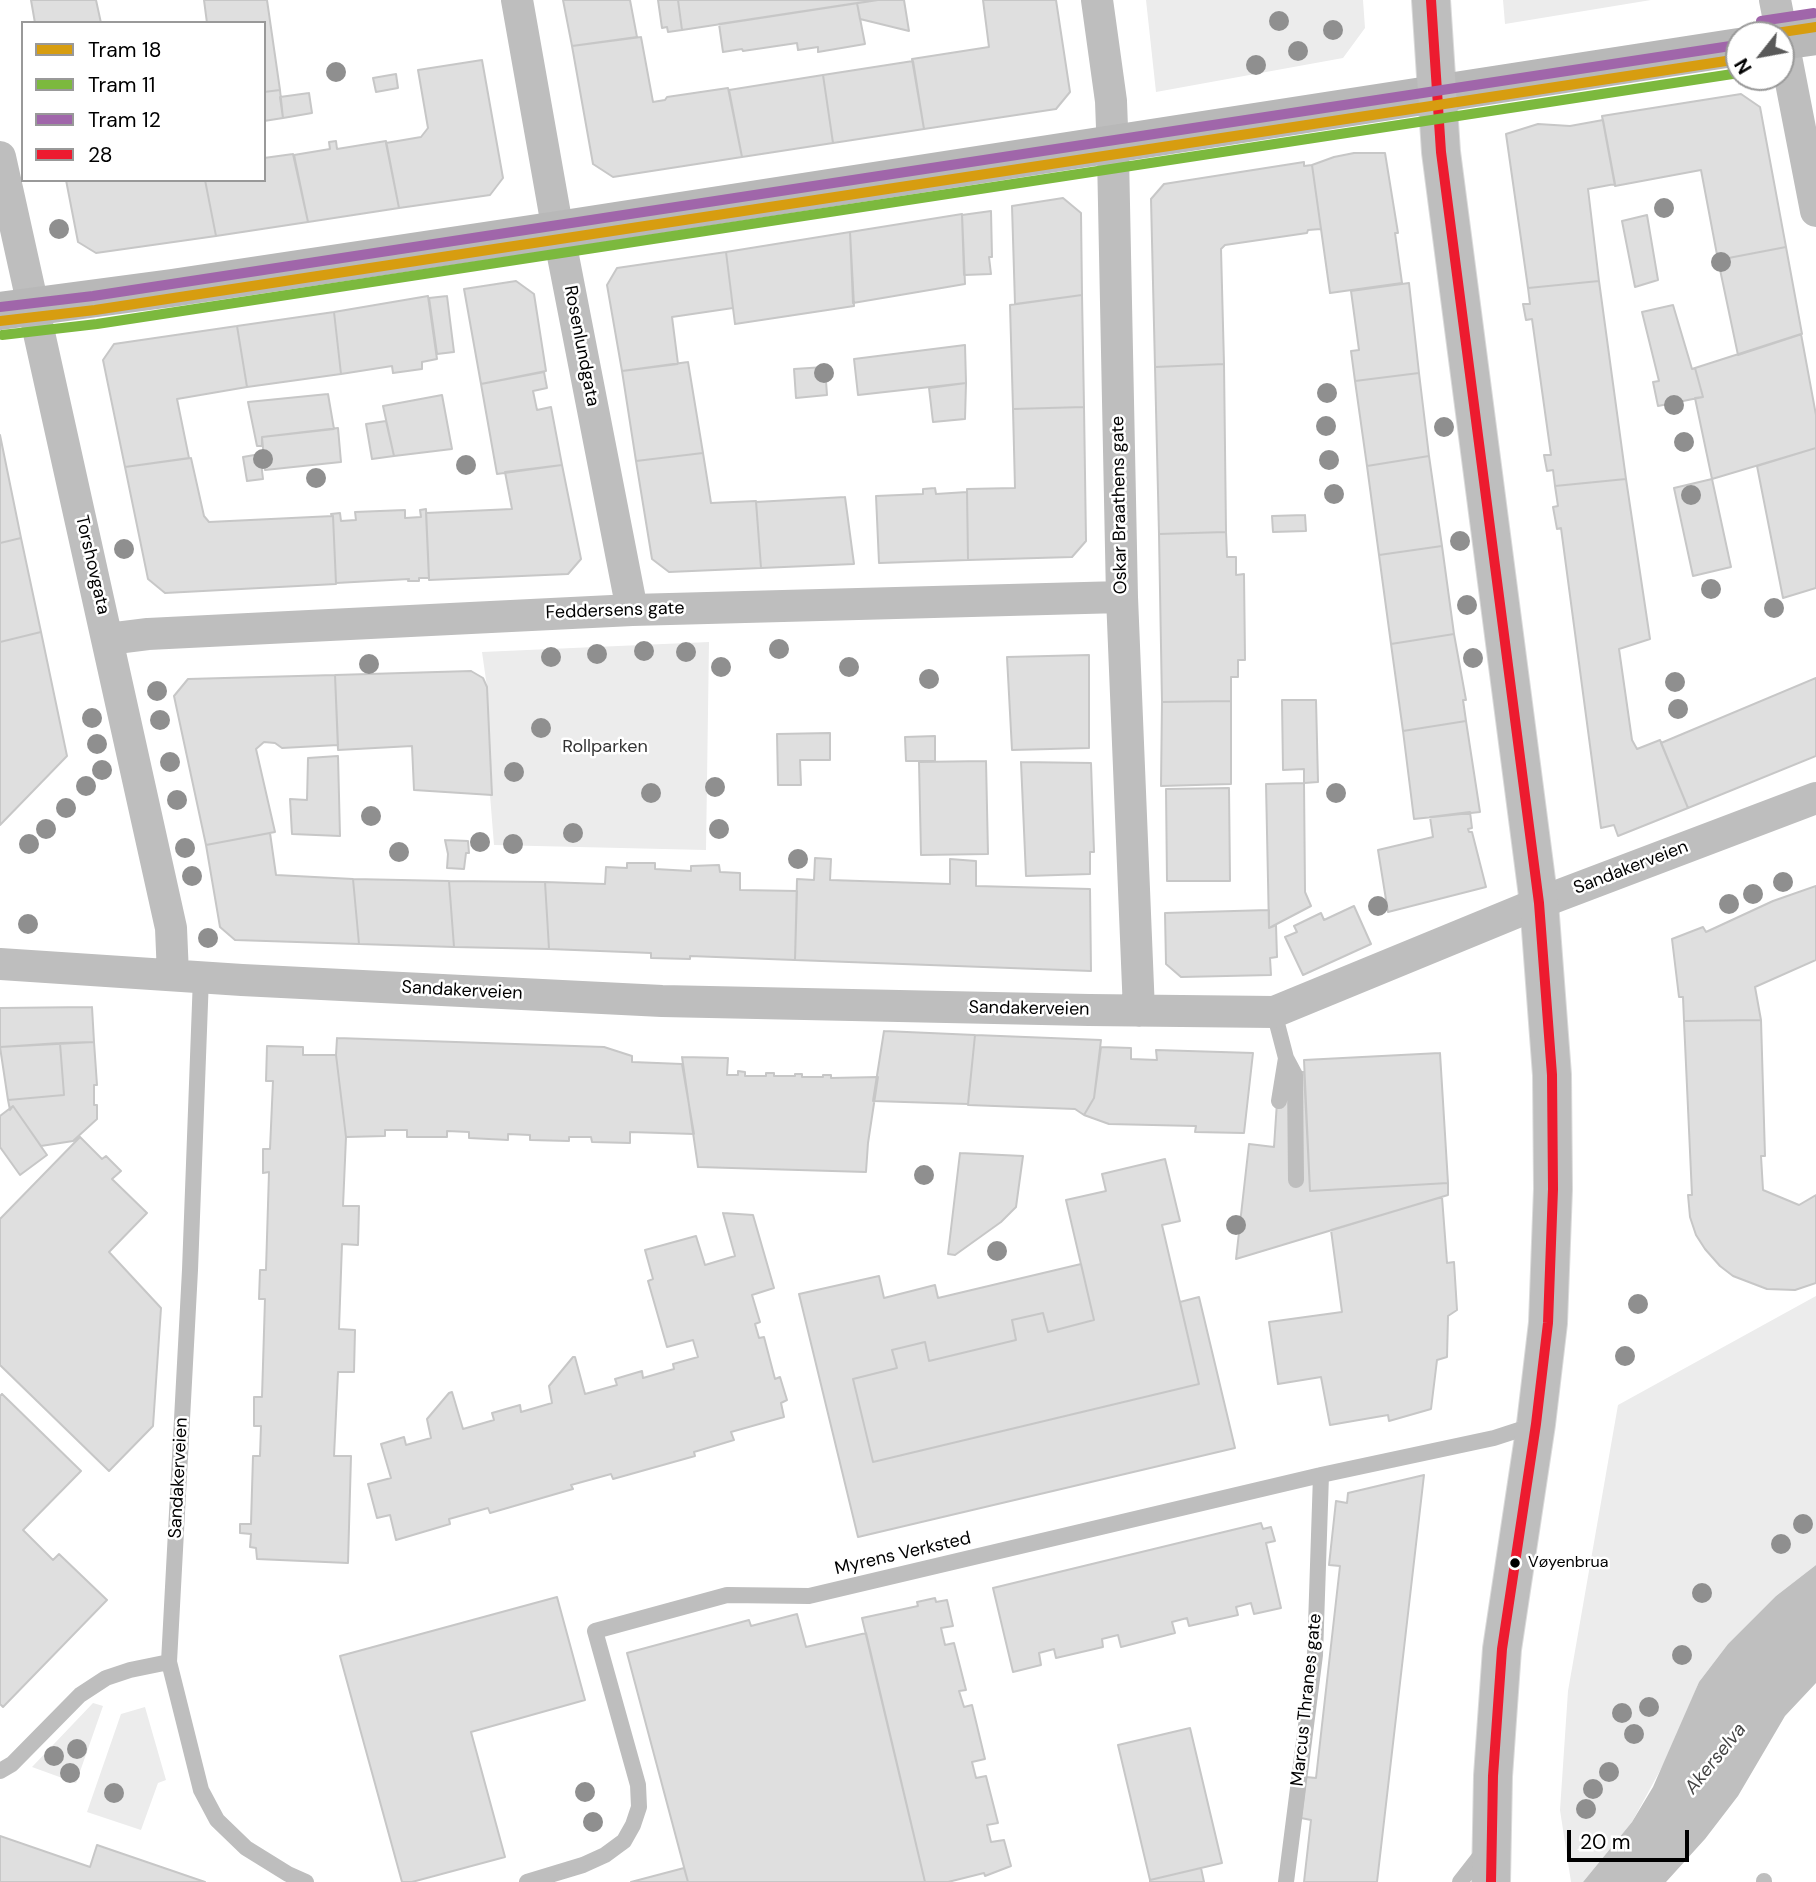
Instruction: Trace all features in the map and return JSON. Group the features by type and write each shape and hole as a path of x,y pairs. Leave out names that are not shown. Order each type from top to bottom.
{"main road":[{"path":"1431,0 1441,152 1539,903 1549,1028 1554,1142 1548,1323 1536,1424 1502,1649 1493,1776 1491,1882"},
{"path":"17,309 558,230 1725,49"}],"street":[{"name":"Rosenlundgata","path":"517,0 558,230 632,610"},
{"name":"Oskar Braathens gate","path":"1097,0 1111,101 1113,145 1122,597 1139,1011"},
{"path":"1775,0 1785,21"},
{"path":"1795,54 1816,211"},
{"name":"Torshovgata","path":"0,156 17,309 108,639 171,928 187,976"},
{"name":"Feddersens gate","path":"108,639 148,634 632,610 1122,597"},
{"name":"Sandakerveien","path":"0,964 662,1001 1274,1012 1539,903 1816,798"}],"lane":[{"name":"Sandakerveien","path":"187,976 190,1270 169,1662 201,1790 217,1820 246,1848 306,1882"},
{"path":"1274,1012 1286,1058 1295,1075 1296,1180"},
{"path":"1279,1101 1286,1058"},
{"name":"Myrens Verksted","path":"527,1882 605,1856 624,1841 639,1807 638,1785 595,1632 727,1595 752,1593 780,1597 809,1596 1321,1475 1494,1438 1536,1424"},
{"name":"Marcus Thranes gate","path":"1286,1882 1315,1655 1321,1475"},
{"path":"0,1771 12,1764 79,1695 97,1683 130,1670 169,1662"},
{"path":"1460,1882 1491,1842"}],"green space":[{"path":"1146,0 1363,0 1365,28 1343,58 1156,92"},
{"path":"1503,0 1651,0 1505,24"},
{"name":"Rollparken","path":"709,642 706,850 494,845 487,687 482,652"},
{"path":"1816,1296 1816,1565 1776,1596 1728,1644 1699,1682 1669,1754 1632,1822 1583,1882 1571,1882 1560,1810 1568,1691 1618,1405"},
{"path":"93,1703 103,1706 76,1783 32,1767"},
{"path":"145,1707 166,1780 158,1783 141,1830 87,1812 121,1714"}],"water":[{"name":"Akerselva","path":"1816,1565 1816,1683 1785,1716 1738,1796 1705,1839 1666,1882 1583,1882 1632,1822 1653,1787 1699,1682 1728,1644 1776,1596"}],"building":[{"path":"31,0 96,0 101,21 35,21"},
{"path":"204,0 267,0 280,90 266,92 266,21 207,21"},
{"path":"563,0 630,0 637,37 572,46"},
{"path":"658,0 678,0 682,30 668,32 667,27 662,28"},
{"path":"678,0 878,0 682,30"},
{"path":"904,0 909,31 860,19 857,3"},
{"path":"983,0 1056,0 1070,92 1056,109 924,129 912,59 989,47"},
{"path":"857,3 865,44 818,52 818,47 798,50 797,43 723,52 719,24"},
{"path":"641,37 653,102 665,100 667,97 728,88 742,157 613,177 593,164 572,46"},
{"path":"482,60 503,178 490,195 399,208 386,143 421,137 428,128 418,70"},
{"path":"913,61 924,129 833,143 823,75"},
{"path":"396,74 398,88 376,92 373,78"},
{"path":"823,75 833,143 742,157 729,90"},
{"path":"280,90 283,118 266,121 266,92"},
{"path":"309,93 312,113 283,118 280,97"},
{"path":"1741,94 1760,107 1786,247 1718,260 1701,170 1615,186 1602,116"},
{"path":"1603,120 1615,184 1588,189 1599,281 1528,288 1506,134 1538,124 1570,126"},
{"path":"336,141 337,149 386,141 399,208 308,222 294,155 330,149 329,142"},
{"path":"1354,153 1385,153 1398,233 1395,233 1402,283 1330,293 1312,165"},
{"path":"293,154 308,222 216,236 205,182 266,182 266,158"},
{"path":"1304,162 1304,166 1312,165 1321,229 1225,245 1221,249 1224,364 1155,367 1151,199 1164,184"},
{"path":"66,182 205,182 216,236 96,253 78,242"},
{"path":"1063,198 1081,213 1082,295 1015,304 1012,206"},
{"path":"991,211 991,274 964,275 962,215"},
{"path":"962,214 965,284 853,303 850,232"},
{"path":"1647,215 1658,280 1635,287 1622,221"},
{"path":"850,232 854,306 735,324 726,252"},
{"path":"1786,247 1802,334 1738,355 1718,260"},
{"path":"726,252 733,308 672,317 678,364 622,371 607,285 617,268"},
{"path":"516,281 534,294 546,371 481,384 464,289"},
{"path":"1599,281 1626,479 1555,486 1553,470 1547,471 1544,455 1551,455 1532,319 1526,320 1523,304 1530,304 1528,288"},
{"path":"1409,283 1419,373 1355,381 1351,351 1359,350 1351,291"},
{"path":"1082,295 1084,407 1013,409 1010,305"},
{"path":"428,296 437,359 422,362 422,369 393,373 392,366 341,374 334,312"},
{"path":"447,296 454,352 437,354 429,298"},
{"path":"1673,305 1703,397 1658,406 1653,382 1659,381 1642,312"},
{"path":"334,312 341,374 247,387 237,326"},
{"path":"237,326 247,387 177,399 189,458 125,467 103,360 114,344"},
{"path":"1801,334 1816,415 1816,448 1712,479 1695,398 1703,397 1695,368"},
{"path":"965,345 966,383 858,395 854,359"},
{"path":"688,362 703,453 636,461 622,371"},
{"path":"1224,364 1226,532 1159,534 1155,367"},
{"path":"825,367 827,395 796,398 794,369"},
{"path":"544,372 547,388 533,391 537,410 551,407 562,465 497,474 481,384"},
{"path":"1419,373 1429,456 1367,466 1355,381"},
{"path":"966,383 965,419 933,422 929,388"},
{"path":"328,394 334,429 262,437 262,446 257,446 248,402"},
{"path":"442,395 452,449 394,456 383,406"},
{"path":"1084,407 1086,541 1072,557 968,560 967,489 1015,488 1013,409"},
{"path":"386,421 394,456 372,459 366,424"},
{"path":"338,428 341,462 265,470 262,437"},
{"path":"0,435 21,538 0,543"},
{"path":"1816,448 1816,588 1783,598 1757,466"},
{"path":"703,453 711,503 756,501 761,568 669,572 652,559 636,461"},
{"path":"260,454 263,479 247,481 243,457"},
{"path":"1429,456 1442,546 1379,555 1367,466"},
{"path":"191,458 204,516 209,522 333,516 336,584 165,593 148,579 125,467"},
{"path":"562,465 581,559 568,574 429,580 426,513 512,509 505,472"},
{"path":"1626,479 1650,639 1619,649 1632,740 1637,749 1660,740 1688,808 1618,836 1614,825 1601,828 1561,528 1557,529 1553,507 1558,506 1555,486"},
{"path":"1712,479 1731,567 1693,576 1674,488"},
{"path":"935,488 936,494 967,492 968,560 879,563 876,496 923,494 923,489"},
{"path":"845,497 854,564 761,568 756,502"},
{"path":"426,509 429,578 419,578 419,581 408,581 409,579 336,583 331,514 340,513 341,521 356,520 355,512 405,510 405,518 421,517 420,510"},
{"path":"1305,515 1306,531 1273,532 1272,516"},
{"path":"1226,532 1227,557 1236,557 1236,575 1244,574 1245,660 1238,660 1238,677 1231,677 1231,701 1162,702 1159,534"},
{"path":"21,538 41,632 0,642 0,543"},
{"path":"1442,546 1454,634 1391,644 1379,555"},
{"path":"41,632 67,756 0,825 0,642"},
{"path":"1454,634 1466,700 1463,700 1466,721 1403,731 1391,644"},
{"path":"1089,655 1089,748 1012,750 1007,657"},
{"path":"471,671 483,678 487,687 492,795 414,790 412,746 338,750 335,675"},
{"path":"335,675 338,745 282,748 275,743 264,742 256,749 275,832 206,845 174,696 188,679"},
{"path":"1816,678 1816,756 1688,808 1661,743"},
{"path":"1282,700 1316,700 1318,782 1304,783 1304,769 1283,770"},
{"path":"1231,701 1231,784 1161,786 1162,702"},
{"path":"1466,721 1480,812 1414,819 1403,731"},
{"path":"830,733 830,760 800,760 801,785 778,785 777,734"},
{"path":"935,736 935,761 906,761 905,737"},
{"path":"338,756 340,836 292,834 290,799 307,800 308,758"},
{"path":"986,761 988,854 921,855 919,762"},
{"path":"1021,762 1091,763 1094,852 1090,852 1090,874 1026,876"},
{"path":"1304,783 1305,892 1311,906 1269,928 1266,784"},
{"path":"1229,788 1230,881 1167,881 1166,789"},
{"path":"1470,812 1472,828 1468,829 1472,832 1486,887 1388,912 1378,850 1433,837 1430,817"},
{"path":"270,833 276,875 353,879 359,944 235,940 220,927 206,845"},
{"path":"445,840 468,841 469,853 466,853 464,869 447,868"},
{"path":"815,858 831,859 830,880 950,884 950,859 976,861 976,886 1090,889 1091,971 795,960 797,879 814,880"},
{"path":"627,863 655,863 655,869 691,871 691,866 719,865 720,872 740,873 740,890 797,891 795,960 690,956 690,959 651,958 651,953 549,949 545,882 605,884 606,867 627,868"},
{"path":"353,879 449,881 454,947 359,944"},
{"path":"449,881 545,882 549,949 454,947"},
{"path":"1816,886 1816,960 1755,987 1761,1020 1684,1021 1683,997 1679,997 1672,939 1703,927 1706,932 1773,901"},
{"path":"1354,906 1371,944 1303,975 1285,937 1297,932 1294,926 1321,913 1324,920"},
{"path":"1269,910 1269,928 1276,925 1277,957 1270,958 1271,975 1181,977 1166,964 1165,913"},
{"path":"92,1007 94,1042 0,1047 0,1008"},
{"path":"1761,1020 1765,1156 1761,1156 1763,1190 1799,1205 1816,1195 1816,1283 1795,1290 1767,1289 1733,1276 1705,1249 1696,1235 1690,1217 1688,1195 1692,1195 1684,1021"},
{"path":"884,1031 975,1035 968,1104 873,1101"},
{"path":"975,1035 1101,1040 1094,1098 1084,1115 1075,1109 968,1105"},
{"path":"337,1038 604,1047 632,1056 632,1062 682,1064 694,1134 630,1132 630,1143 592,1142 591,1137 569,1137 569,1141 530,1140 530,1135 508,1134 508,1140 469,1138 469,1132 447,1131 447,1137 407,1137 407,1130 385,1130 385,1136 346,1137 336,1055"},
{"path":"94,1042 97,1085 94,1085 94,1105 97,1105 97,1119 73,1141 41,1146 13,1106 10,1110 8,1100 64,1095 60,1043"},
{"path":"60,1043 64,1095 8,1100 0,1047"},
{"path":"267,1046 303,1047 303,1055 336,1055 346,1137 343,1206 359,1206 358,1245 342,1244 339,1329 355,1330 354,1372 338,1372 334,1456 351,1456 348,1563 257,1559 256,1548 250,1547 251,1534 240,1533 240,1524 251,1524 253,1456 260,1456 261,1426 254,1426 254,1397 262,1397 265,1299 259,1299 260,1270 266,1270 269,1172 263,1173 263,1149 270,1149 273,1081 266,1081"},
{"path":"1101,1047 1131,1048 1131,1059 1157,1060 1156,1050 1253,1053 1244,1133 1195,1132 1196,1126 1109,1124 1084,1115 1094,1098"},
{"path":"1440,1053 1448,1183 1310,1191 1304,1060"},
{"path":"682,1057 728,1058 727,1075 738,1075 738,1071 745,1072 745,1076 766,1076 766,1073 774,1073 774,1076 802,1074 802,1077 878,1077 866,1172 698,1167"},
{"path":"1279,1072 1304,1072 1310,1191 1448,1183 1448,1195 1236,1259 1249,1144 1274,1147"},
{"path":"13,1106 47,1155 20,1175 0,1147 0,1116"},
{"path":"80,1137 102,1159 106,1156 121,1171 112,1179 147,1213 109,1252 161,1308 153,1426 109,1471 0,1365 0,1219"},
{"path":"960,1153 1023,1156 1016,1207 1001,1222 955,1255 948,1254"},
{"path":"1165,1159 1180,1221 1162,1225 1199,1384 873,1462 853,1379 897,1368 892,1350 925,1342 929,1361 1016,1340 1012,1320 1043,1313 1048,1332 1094,1320 1066,1200 1106,1191 1102,1174"},
{"path":"1442,1197 1447,1263 1454,1262 1457,1310 1448,1316 1447,1357 1437,1360 1431,1409 1389,1421 1388,1415 1330,1425 1321,1377 1278,1384 1269,1322 1342,1312 1331,1230"},
{"path":"723,1213 753,1215 774,1288 752,1295 760,1322 755,1324 759,1338 764,1337 775,1379 780,1377 787,1400 781,1403 784,1417 731,1432 734,1440 694,1452 695,1456 613,1479 611,1474 571,1485 573,1489 490,1513 488,1508 449,1519 450,1524 396,1540 390,1515 377,1518 368,1484 391,1478 381,1444 404,1437 406,1445 431,1438 427,1419 449,1393 452,1392 463,1429 494,1420 492,1413 520,1405 521,1412 552,1403 549,1386 573,1357 585,1394 617,1385 615,1379 642,1371 643,1378 674,1369 673,1364 698,1357 693,1340 667,1347 648,1281 653,1279 645,1250 696,1236 705,1265 735,1256"},
{"path":"1081,1264 1094,1320 1048,1332 1043,1313 1012,1320 1016,1340 929,1361 925,1342 892,1350 897,1368 853,1379 873,1462 1199,1384 1180,1302 1199,1297 1235,1448 858,1537 799,1294 879,1276 884,1298 935,1285 938,1298"},
{"path":"2,1394 81,1471 23,1530 53,1560 59,1554 107,1600 3,1707 0,1704"},
{"path":"1424,1475 1377,1882 1304,1882 1311,1820 1301,1818 1306,1777 1316,1778 1340,1566 1329,1565 1336,1501 1347,1503 1348,1493"},
{"path":"1261,1523 1263,1529 1271,1527 1275,1541 1266,1543 1281,1608 1254,1614 1251,1603 1236,1607 1238,1615 1189,1626 1187,1618 1172,1622 1175,1633 1121,1647 1118,1635 1102,1639 1103,1647 1056,1658 1054,1649 1039,1653 1041,1665 1013,1672 993,1588"},
{"path":"557,1597 585,1700 471,1732 505,1857 412,1882 402,1882 340,1656"},
{"path":"935,1598 936,1602 947,1600 953,1626 941,1628 945,1645 954,1643 966,1690 959,1691 964,1707 972,1705 985,1759 972,1762 976,1778 986,1776 998,1823 987,1825 991,1842 1004,1840 1011,1866 985,1876 984,1873 948,1882 925,1882 862,1618 918,1606 917,1602"},
{"path":"797,1614 806,1647 866,1633 925,1882 688,1882 627,1653 749,1620 751,1626"},
{"path":"1190,1728 1222,1863 1150,1880 1118,1745"},
{"path":"0,1836 90,1867 97,1845 205,1882 0,1882"},
{"path":"684,1868 688,1882 631,1882"},
{"path":"1201,1868 1204,1882 1150,1882 1150,1880"}],"tram line":[{"name":"12","path":"1761,21 1814,13"},
{"name":"18","path":"1795,30 1816,27"},
{"name":"12","path":"0,307 93,296 1725,47"},
{"name":"18","path":"0,321 95,310 1725,61"},
{"name":"11","path":"2,335 97,324 1725,75"}],"transit line":[{"name":"28","path":"1431,0 1441,152 1539,903 1552,1075 1553,1189 1548,1323 1536,1424 1502,1649 1493,1776 1491,1882"}],"place":[{"name":"Vøyenbrua","path":"1515,1563"}]}
